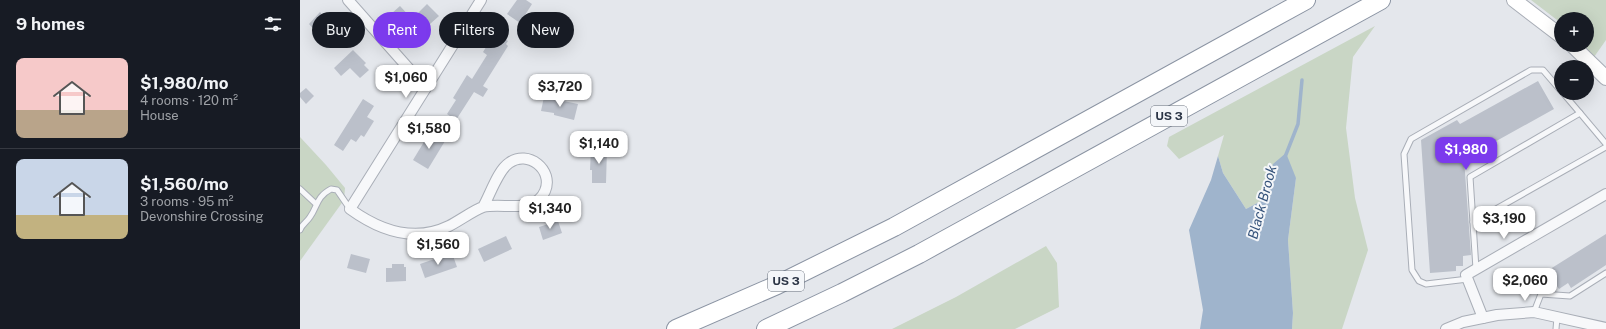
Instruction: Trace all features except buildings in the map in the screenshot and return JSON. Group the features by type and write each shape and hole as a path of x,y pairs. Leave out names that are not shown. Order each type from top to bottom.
{"highway":[{"name":"US 3","path":"676,329 777,285 894,227 1306,0"},
{"name":"US 3","path":"766,329 919,254 1381,0"}],"main road":[{"path":"1514,0 1554,31"},
{"path":"1579,52 1606,78"}],"street":[{"path":"348,0 426,88"},
{"path":"481,0 350,209 378,227 392,232 410,235 426,234 443,229 483,207 525,205 534,202 545,191 546,181 544,171 537,163 528,159 513,160 508,163 502,171 483,207"},
{"path":"1483,318 1466,275 1606,194"},
{"path":"1446,329 1463,322 1497,315 1534,312 1557,317 1584,326 1606,328"}],"lane":[{"path":"1468,279 1426,284 1419,280 1412,270 1404,154 1411,139 1531,70 1543,70 1554,83"},
{"path":"1473,222 1606,146 1569,100"},
{"path":"1476,269 1470,177 1580,113"},
{"path":"300,227 312,215 316,204 325,192 334,188 350,209"},
{"path":"300,189 316,204"},
{"path":"1534,312 1541,294 1570,296 1606,273"},
{"path":"1556,329 1557,317"}],"green space":[{"path":"1531,0 1606,0 1606,40 1594,57 1589,52 1594,52 1594,12 1554,12 1554,18"},
{"path":"1375,26 1353,57 1346,128 1355,198 1368,250 1342,329 1292,329 1293,313 1288,240 1296,178 1273,164 1263,200 1246,209 1223,173 1218,156 1224,135 1179,159 1167,146 1169,137"},
{"path":"300,137 345,188 344,200 300,261"},
{"path":"1046,246 1057,263 1059,307 1015,329 892,329 956,297"}],"water":[{"path":"1286,153 1296,178 1288,240 1293,313 1292,329 1200,329 1203,310 1189,230 1211,180 1218,156 1223,173 1246,209 1263,200 1273,164"}],"waterway":[{"name":"Black Brook","path":"1285,157 1298,124 1302,80"}]}
